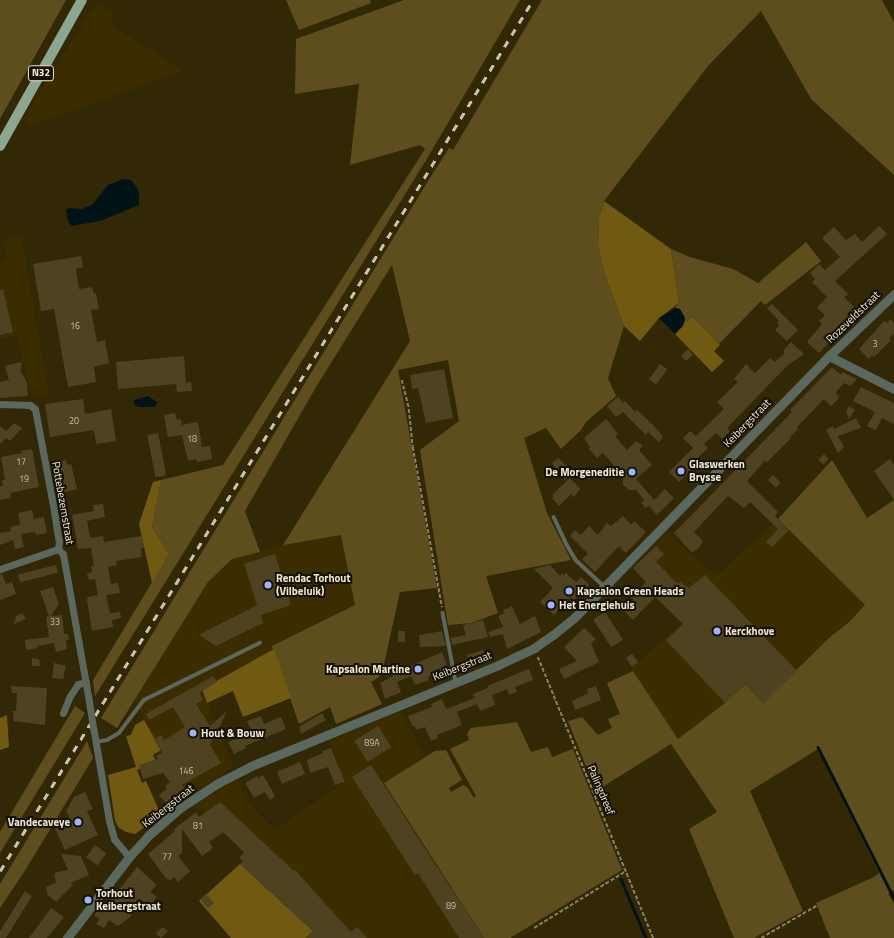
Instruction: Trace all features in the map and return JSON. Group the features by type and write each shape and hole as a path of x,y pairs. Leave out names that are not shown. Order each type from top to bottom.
{"main road":[{"name":"N32","path":"0,146 82,0"}],"street":[{"name":"Rozeveldstraat","path":"829,356 894,294"},
{"path":"829,356 894,389"},
{"name":"Keibergstraat","path":"67,938 129,857 150,834 180,808 224,780 251,766 456,682 534,648 574,618 829,356"},
{"name":"Pottebezemstraat","path":"0,404 30,405 35,409 55,512 59,541 58,549 63,554 109,821 114,839 129,857"},
{"path":"0,569 58,549"},
{"path":"64,713 70,696 78,684 86,682"}],"lane":[{"path":"554,517 576,560 605,586"},
{"path":"443,613 456,682"},
{"path":"95,742 107,740 119,733 144,700 260,643"}],"path":[{"path":"402,380 409,409 413,447 443,613"},
{"name":"Palingdreef","path":"534,648 653,938"},
{"path":"534,928 626,871"},
{"path":"761,938 816,906"}],"shaded area":[{"path":"0,0 66,0 0,119"},
{"path":"286,0 370,0 371,3 299,30"},
{"path":"404,0 520,0 428,157 95,696 93,680 169,554 152,527 161,480 223,465 425,149 420,145 350,165 359,84 295,94 296,39"},
{"path":"542,0 882,0 894,22 894,175 811,99 761,11 708,66 604,201 599,218 598,245 605,275 624,326 608,378 616,396 586,422 581,430 561,449 546,428 524,438 547,513 571,560 486,576 498,613 471,623 448,625 420,450 459,421 448,360 398,370 437,588 400,592 384,664 379,677 371,682 382,704 336,724 330,707 299,724 272,646 355,605 341,535 283,545 410,341 392,265 316,387 245,511 260,552 232,559 208,582 117,728 101,718 428,181 449,148 453,150"},
{"path":"96,3 114,12 110,24 183,71 32,125 23,120"},
{"path":"123,179 131,180 136,186 139,193 139,205 100,221 72,226 68,221 66,210 69,208 81,209 92,205 108,185"},
{"path":"604,201 671,249 679,303 659,318 640,341 624,326 605,275 598,245 599,218"},
{"path":"20,237 22,240 49,396 32,397 17,335 0,339 0,261 7,259 4,240"},
{"path":"806,242 821,261 765,305 761,301 719,344 693,317 684,323 685,318 680,309 675,308 679,303 671,249 690,257 733,269 758,283"},
{"path":"675,308 680,309 685,318 683,326 675,334 659,318"},
{"path":"693,317 720,345 714,351 724,361 712,372 675,334 684,323"},
{"path":"148,396 157,402 155,407 138,407 134,404 134,400"},
{"path":"832,460 867,518 894,500 894,890 888,893 894,904 894,938 830,938 816,903 874,877 879,873 818,749 750,791 803,911 754,938 734,938 689,829 717,812 671,744 596,791 568,721 582,717 598,735 612,728 608,719 620,714 607,683 633,671 678,739 725,703 745,684 763,703 830,637 849,622 865,605 778,519"},
{"path":"161,480 152,527 169,554 152,583 139,524 153,482"},
{"path":"778,519 865,605 763,703 745,684 725,703 678,739 631,668 684,622 633,568 668,532 701,564 717,575"},
{"path":"341,535 355,605 273,647 274,649 202,689 233,767 190,795 161,750 144,720 135,700 208,582 229,560 283,545"},
{"path":"274,649 291,698 243,717 233,691 207,703 202,689"},
{"path":"75,706 85,713 0,853 0,832"},
{"path":"400,712 426,757 384,783 484,938 306,938 313,931 240,864 248,855 195,805 237,780 250,805 274,830 345,782 329,741"},
{"path":"7,715 9,747 0,750 0,718"},
{"path":"144,720 161,750 153,755 157,763 137,770 142,783 146,781 161,815 135,834 126,832 118,827 115,820 108,775 136,767 126,736 131,735 135,725"},
{"path":"517,722 531,752 548,747 552,757 573,749 622,870 510,938 484,938 384,783 435,751 446,750 462,780 449,788 451,792 463,785 467,787 474,798 476,796 450,749 469,740 467,734 471,728"},
{"path":"87,741 93,758 26,869 0,908 0,884"},
{"path":"240,864 313,931 306,938 231,938 199,901"}],"building":[{"path":"879,226 887,234 835,281 848,294 844,297 857,310 841,325 844,327 819,353 807,342 822,324 819,321 825,315 817,308 827,297 812,282 815,279 810,273 819,264 825,270 840,257 822,238 834,227 846,240 855,234 862,242"},
{"path":"81,256 83,267 76,269 79,289 92,287 94,294 96,293 99,309 91,310 97,342 105,340 109,363 94,367 96,382 68,387 54,309 41,311 33,264"},
{"path":"3,289 13,332 0,335 0,290"},
{"path":"772,304 798,330 787,341 775,330 779,326 777,323 779,321 767,308"},
{"path":"890,319 894,323 894,334 889,338 891,340 874,357 872,355 869,359 859,349 884,321 887,323"},
{"path":"791,342 804,354 788,365 727,428 730,431 722,439 716,433 704,444 708,448 689,466 692,469 679,482 669,472 693,448 683,438 690,431 696,436 724,409 717,402 738,382 734,379 746,364 755,373 770,358 775,362 785,353 783,351"},
{"path":"688,349 693,355 686,361 681,356"},
{"path":"184,356 186,383 191,382 192,391 177,392 176,384 118,389 116,362"},
{"path":"21,362 22,369 20,369 27,383 28,396 0,398 0,382 9,380 5,366"},
{"path":"660,364 667,369 656,385 649,379"},
{"path":"832,367 841,375 842,372 857,379 850,386 844,383 836,392 839,398 831,406 824,399 797,427 798,429 790,437 791,438 767,462 765,460 747,481 778,512 775,516 789,530 772,547 766,542 778,529 750,502 744,508 728,496 694,532 703,541 699,548 692,553 674,533 792,412 790,410"},
{"path":"444,369 453,418 426,423 418,388 412,389 410,375"},
{"path":"861,387 894,403 894,424 882,418 876,430 867,426 875,412 853,401"},
{"path":"618,397 623,403 625,401 635,412 637,410 654,426 663,437 659,442 648,432 646,435 623,412 616,417 607,406"},
{"path":"83,399 85,414 111,409 116,441 96,444 94,430 50,437 45,404"},
{"path":"849,406 855,410 849,419 846,412"},
{"path":"175,413 177,420 181,419 182,425 198,422 202,447 210,446 212,459 197,462 196,459 188,461 182,435 168,437 164,415"},
{"path":"856,418 861,428 838,436 844,447 838,453 826,430 833,426 834,429"},
{"name":"De Morgeneditie","path":"606,419 618,434 615,436 627,450 636,441 643,446 639,450 652,465 636,479 654,500 665,489 674,498 657,515 649,506 645,508 641,503 644,500 636,490 629,490 623,485 623,476 603,453 597,458 589,449 590,447 584,438"},
{"path":"14,423 22,428 10,441 6,438 0,444 0,426 6,431"},
{"path":"158,433 166,475 155,477 147,435"},
{"path":"32,449 39,487 10,493 11,498 0,500 0,486 3,486 2,480 5,480 1,457 23,453 20,451"},
{"path":"824,454 829,459 823,465 818,460"},
{"path":"558,458 574,473 565,480 552,463"},
{"path":"890,459 894,465 894,500 874,471"},
{"path":"66,460 67,465 71,464 77,489 64,492 59,462"},
{"path":"773,475 781,483 776,488 768,480"},
{"path":"570,478 580,489 574,497 571,494 559,506 552,498 554,496 552,495"},
{"path":"103,504 105,517 87,521 90,538 103,536 104,542 142,536 144,548 141,548 142,557 116,561 117,565 108,567 111,584 118,583 120,593 106,595 110,613 120,612 121,618 112,620 113,627 92,631 87,599 88,597 98,595 95,579 89,580 87,574 92,572 91,566 94,566 91,548 78,549 72,515 94,511 93,505"},
{"path":"32,510 34,519 44,517 47,533 36,535 35,532 21,534 24,547 15,549 13,540 0,545 0,533 11,531 10,527 20,525 18,513"},
{"path":"623,516 631,525 634,521 646,532 626,553 619,546 595,572 582,559 588,554 570,536 575,530 581,535 589,526 598,535 607,523 611,526"},
{"name":"Kerckhove","path":"656,546 664,554 656,562 677,583 680,582 689,588 705,575 797,671 763,703 745,684 725,703 666,640 683,624 655,597 633,620 624,611 634,600 631,597 646,582 633,568"},
{"name":"Rendac Torhout (Vilbeluik)","path":"275,554 291,605 261,615 263,623 216,646 199,635 257,605 244,564"},
{"path":"56,565 58,573 20,582 18,574"},
{"path":"550,565 560,576 562,573 564,575 566,573 576,582 581,577 589,585 574,600 570,597 554,615 540,602 553,588 534,569"},
{"path":"0,574 2,574 6,584 12,582 16,594 0,600"},
{"path":"53,587 59,604 51,616 62,615 64,634 68,634 69,640 66,640 67,649 56,652 54,643 37,646 37,648 26,650 25,640 49,637 46,617 49,616 40,591"},
{"path":"512,606 520,624 535,616 541,632 507,649 503,634 490,637 488,632 503,627 498,616 505,613 503,610"},
{"path":"605,612 623,640 611,647 593,620"},
{"path":"22,613 26,619 14,624 16,616"},
{"path":"483,620 488,637 452,645 451,638 466,635 463,625"},
{"path":"584,628 596,639 591,643 599,662 564,679 559,669 577,661 564,647"},
{"path":"398,631 405,631 405,642 398,642"},
{"path":"442,631 446,646 420,647 419,635"},
{"path":"483,650 486,660 470,665 467,655"},
{"path":"442,652 448,668 428,677 429,680 415,685 411,676 397,682 401,692 385,699 380,683 393,676 392,674"},
{"path":"632,654 638,662 632,667 626,658"},
{"path":"32,658 39,659 40,666 32,666"},
{"path":"54,663 66,666 63,679 52,678"},
{"path":"529,669 533,680 515,687 517,692 509,695 507,689 492,695 495,705 480,711 477,704 457,712 462,725 437,735 438,738 431,741 425,727 416,730 408,716 432,707 431,704 442,699 446,709 475,698 473,694 488,688 487,686"},
{"path":"213,676 217,682 199,693 203,700 196,704 210,726 227,711 220,726 210,734 213,739 210,745 221,763 182,785 185,788 166,803 159,795 167,789 165,786 170,782 163,773 143,779 139,765 158,759 156,756 162,753 154,739 161,735 164,740 185,727 173,707 149,720 146,714"},
{"path":"11,686 47,688 45,725 14,721 13,711 16,711 17,693 12,693"},
{"path":"596,686 601,700 575,710 572,701 588,693 587,689"},
{"path":"322,713 326,720 301,734 299,727"},
{"path":"261,716 264,724 281,717 286,729 245,746 246,748 234,754 228,742 252,732 247,721"},
{"path":"378,726 391,747 368,762 354,741"},
{"path":"331,748 345,782 335,785 328,767 310,773 307,760 323,753 322,751"},
{"path":"300,762 305,774 282,784 277,772"},
{"path":"371,765 484,938 459,938 418,873 415,875 352,777"},
{"path":"263,775 275,796 270,800 265,792 254,798 245,783 257,776 258,778"},
{"name":"Vandecaveye","path":"85,792 93,809 87,811 98,835 65,850 55,828 59,826 58,824 70,819 66,811 74,797"},
{"path":"220,802 294,871 295,870 351,932 357,927 367,938 306,938 313,931 240,864 243,861 239,858 244,852 223,832 209,842 213,848 202,856 182,829 182,853 178,856 190,871 178,882 174,877 170,881 165,877 148,854 175,831 174,829 196,812 199,817"},
{"path":"95,845 106,853 98,865 86,857"},
{"path":"61,854 81,856 89,875 71,883 73,885 56,902 47,894 46,887 56,883 54,873 68,870"},
{"path":"137,867 157,885 150,892 157,897 149,907 139,898 129,911 133,913 128,919 118,926 109,920 104,928 96,924 100,919 94,916 99,907 103,910"},
{"path":"25,891 32,896 6,938 0,938 0,931"},
{"path":"206,894 214,903 208,908 200,899"},
{"path":"51,908 64,917 47,938 29,938"},
{"path":"162,927 168,931 161,938 156,934"}],"waterway":[{"path":"818,747 894,898"},
{"path":"621,879 646,938"}],"railway":[{"path":"0,871 533,0"}],"place":[{"name":"Glaswerken Brysse","path":"681,471"},
{"name":"De Morgeneditie","path":"632,472"},
{"name":"Rendac Torhout (Vilbeluik)","path":"268,585"},
{"name":"Kapsalon Green Heads","path":"569,591"},
{"name":"Het Energiehuis","path":"551,605"},
{"name":"Kerckhove","path":"717,631"},
{"name":"Kapsalon Martine","path":"418,669"},
{"name":"Hout & Bouw","path":"193,733"},
{"name":"Vandecaveye","path":"78,822"},
{"name":"Torhout Keibergstraat","path":"88,900"}]}
